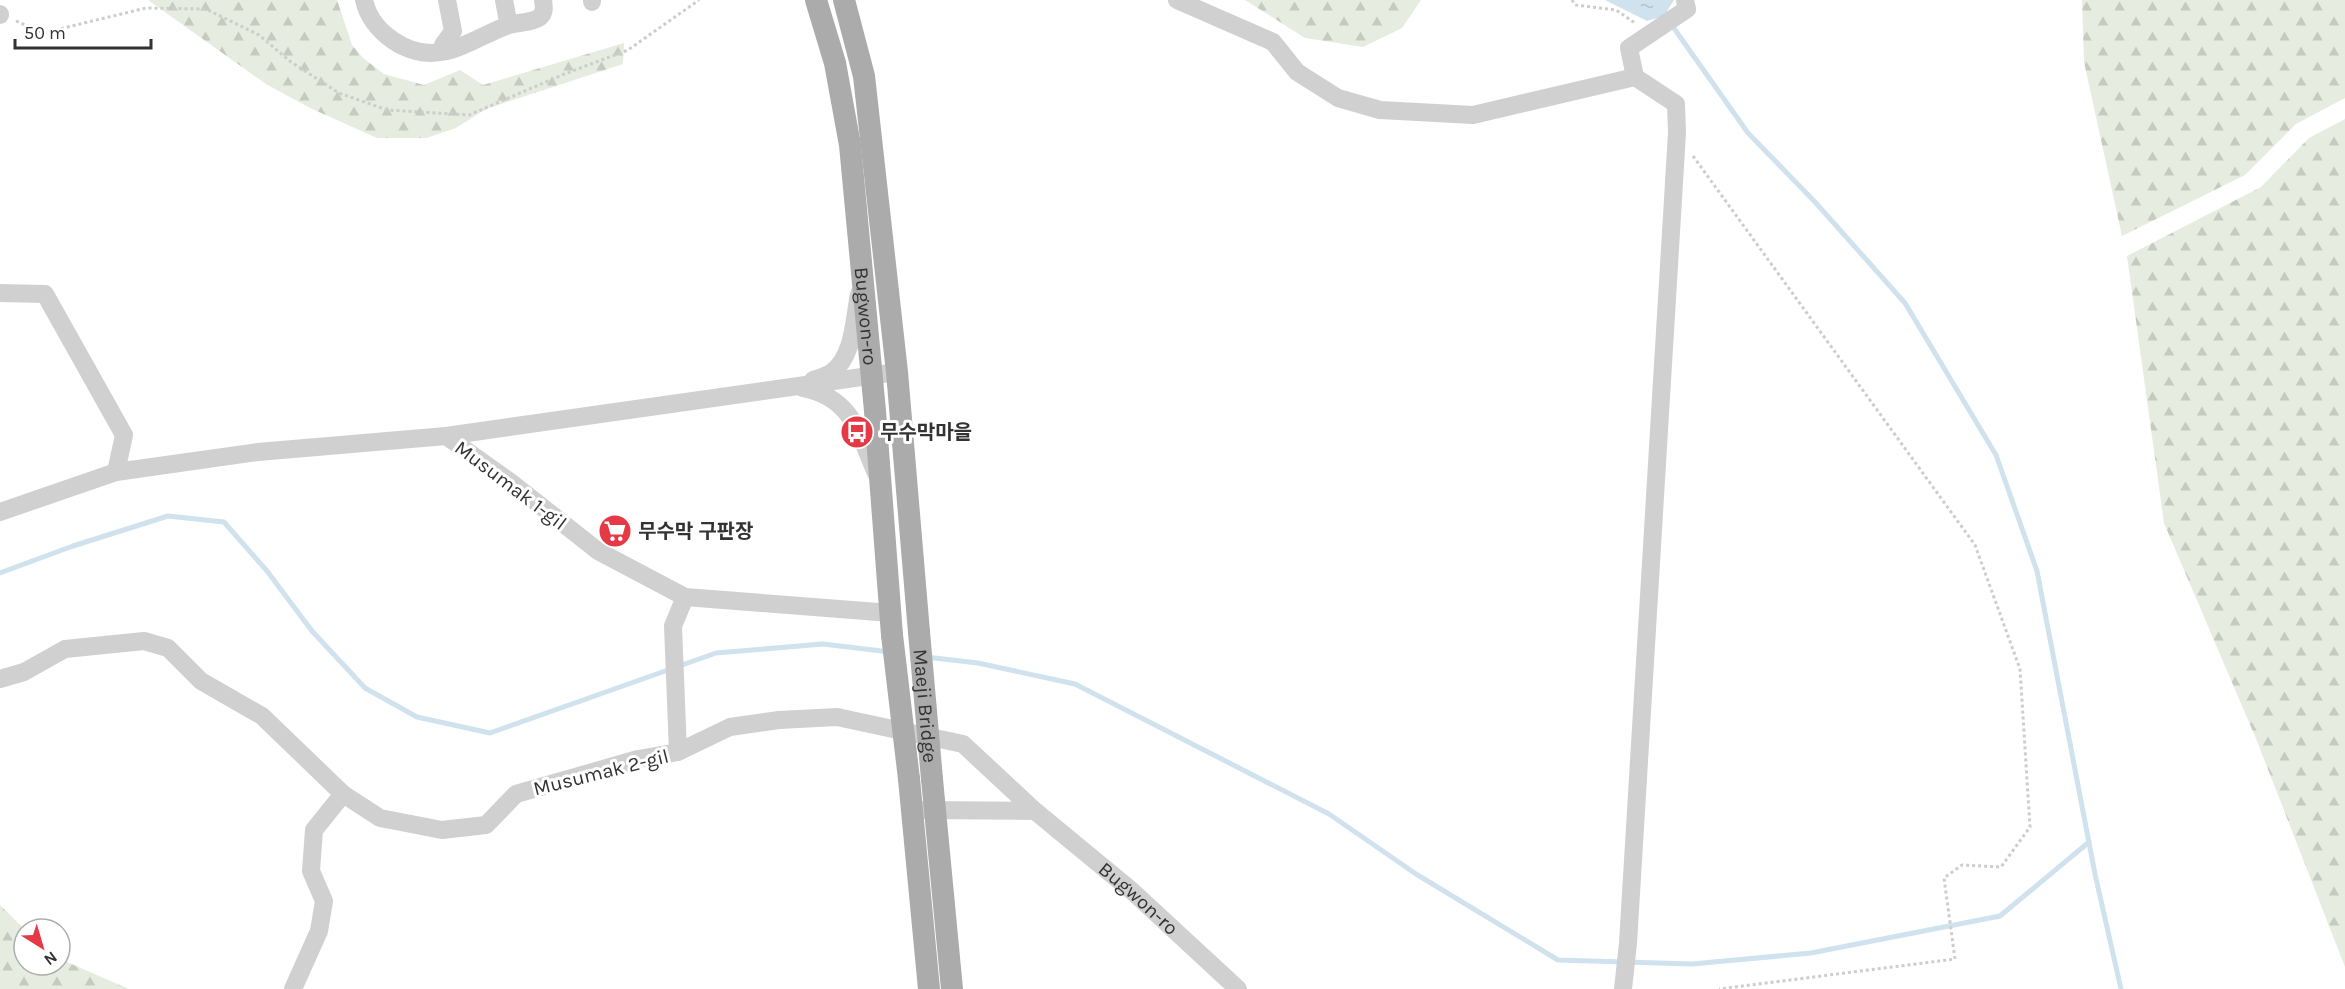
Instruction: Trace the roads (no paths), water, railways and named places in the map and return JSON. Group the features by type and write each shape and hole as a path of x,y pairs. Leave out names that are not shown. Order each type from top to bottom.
{"main road":[{"name":"Bugwon-ro","path":"816,0 836,63 850,145 881,484 892,635"},
{"name":"Bugwon-ro","path":"844,0 864,76 897,372 919,632"},
{"name":"Maeji Bridge","path":"919,632 935,810"},
{"name":"Maeji Bridge","path":"892,635 912,811"},
{"path":"935,810 952,989"},
{"path":"912,811 929,989"}],"street":[{"path":"364,0 366,10 373,22 390,40 416,50 446,45 511,21 533,16 537,12 538,0"},
{"path":"369,0 377,20 398,39 415,46 463,46 510,25 535,20 542,16 543,0"},
{"path":"446,45 453,31 447,0"},
{"path":"504,0 511,21"},
{"path":"511,0 511,21"},
{"path":"1177,0 1273,42 1297,72 1338,98 1380,110 1473,115 1635,77"},
{"path":"1623,989 1628,944 1677,133 1676,104 1635,77 1629,48 1652,34 1686,4"},
{"path":"798,387 832,372 843,359 851,340 861,281"},
{"path":"0,293 45,294 124,435 116,472"},
{"path":"446,436 897,372"},
{"path":"798,387 829,397 846,409 881,484"},
{"name":"Musumak 1-gil","path":"0,512 116,472 258,452 446,436 513,484 598,551 685,597 891,613"},
{"path":"678,752 673,626 685,597"},
{"name":"Musumak 2-gil","path":"0,679 24,672 65,649 144,641 168,648 201,681 262,716 344,794 380,818 442,830 486,825 516,794 638,759 678,752 730,727 779,720 837,717 963,744 1035,811"},
{"path":"293,989 319,931 324,901 311,871 314,830 344,794"},
{"path":"912,811 1035,811"},
{"name":"Bugwon-ro","path":"1035,811 1132,891 1238,989"}],"water":[{"path":"1605,0 1674,0 1664,16 1647,21"}],"waterway":[{"path":"1671,24 1748,133 1815,202 1905,303 1996,455 2037,571 2095,874 2121,989"},
{"path":"0,573 73,546 168,516 224,522 267,571 312,631 365,688 417,717 490,733 716,653 823,644 890,652"},
{"path":"926,657 978,663 1075,684 1329,814 1416,874 1558,960 1692,964 1811,953 2000,916 2089,842"}],"place":[{"name":"무수막마을","path":"857,432"},
{"name":"무수막 구판장","path":"615,531"}]}
